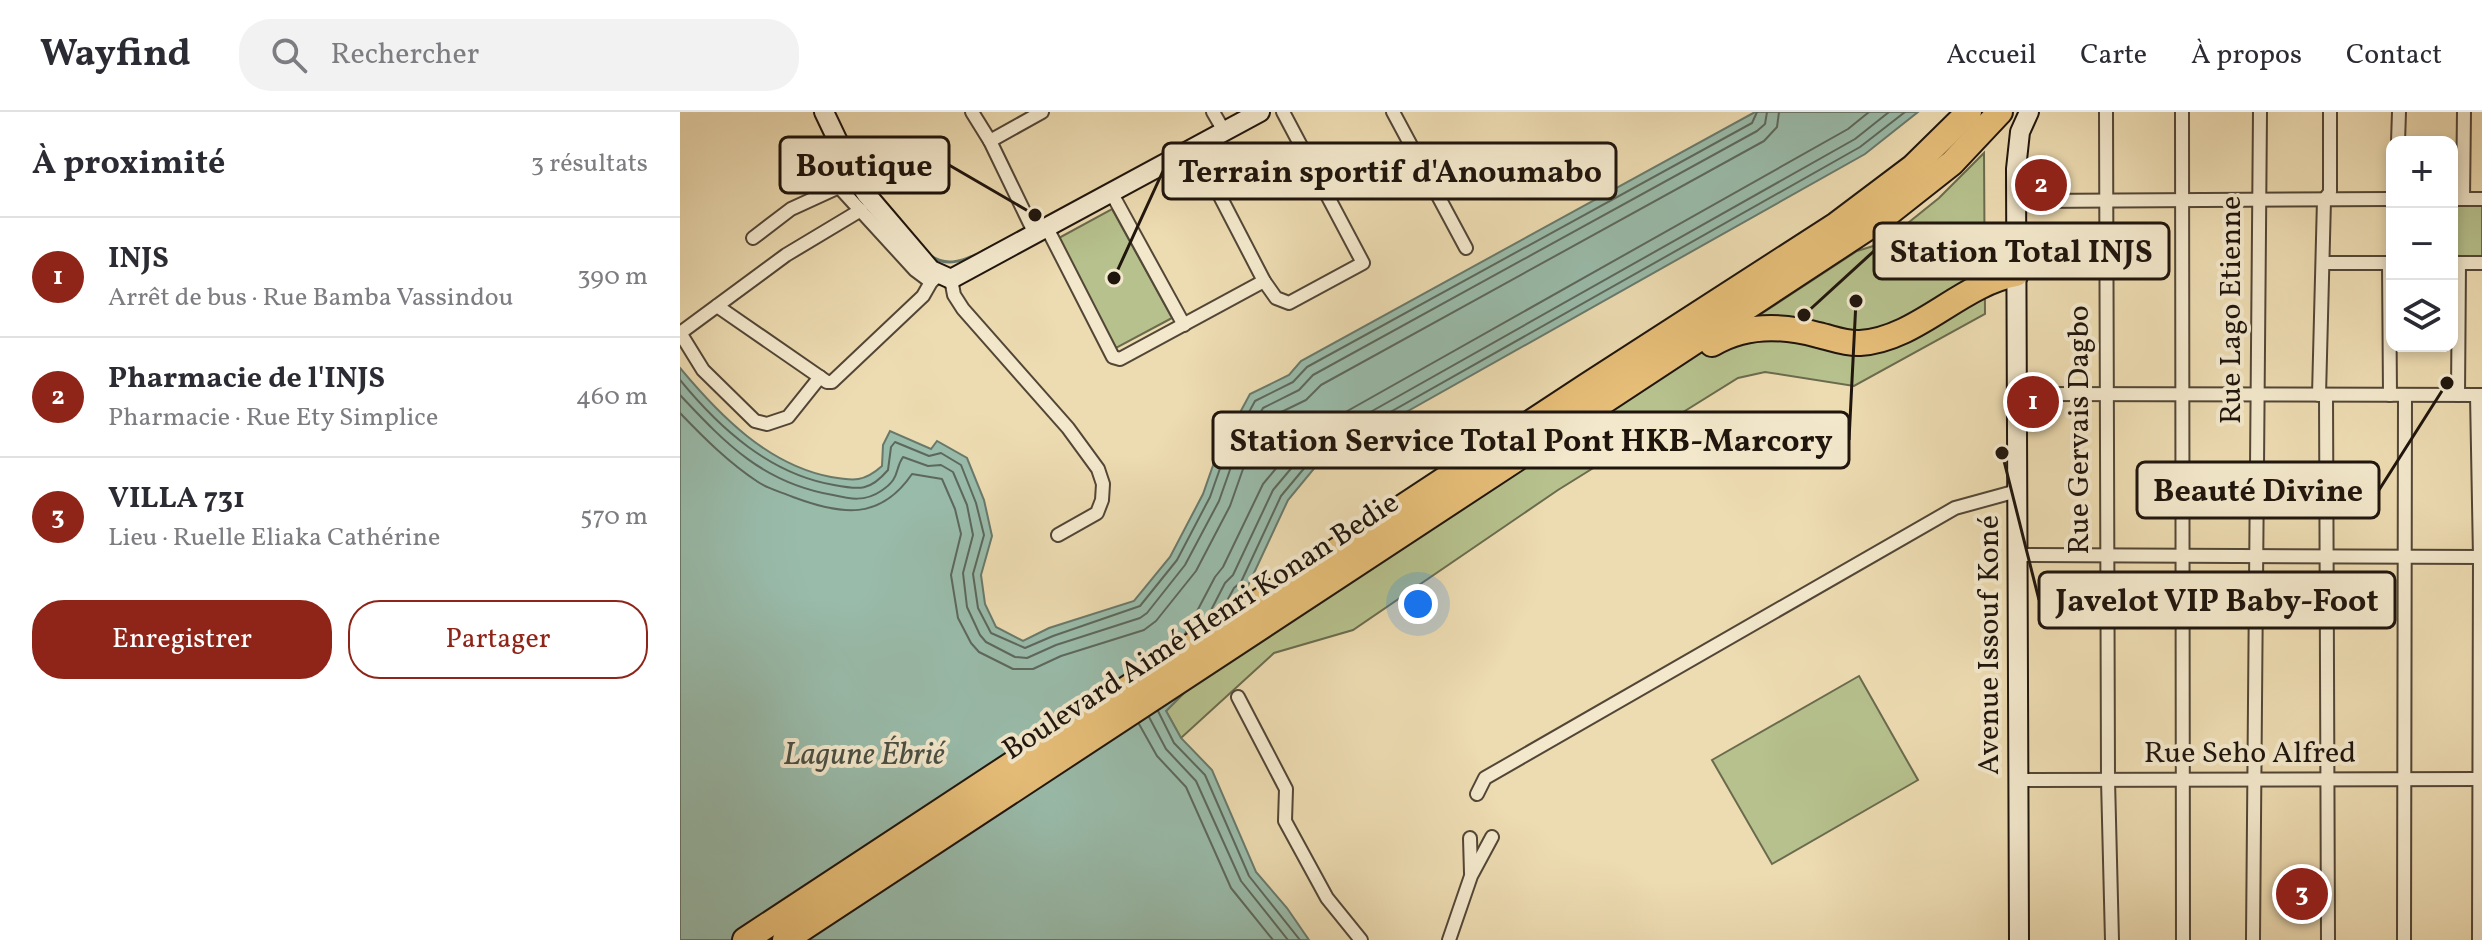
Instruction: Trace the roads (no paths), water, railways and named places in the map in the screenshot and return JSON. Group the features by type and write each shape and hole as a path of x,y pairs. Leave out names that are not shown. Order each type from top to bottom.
{"highway":[{"name":"Boulevard Aimé Henri Konan Bedie","path":"785,940 1836,225 1913,167 1969,112"},
{"name":"Boulevard Aimé Henri Konan Bedie","path":"745,940 1310,580 1599,402 1907,200 1952,163 2000,112"},
{"path":"1599,402 1741,330 1778,327 1845,343 1874,341 1893,335 1990,281 2016,274"}],"street":[{"path":"824,112 867,195 1022,379 1068,428 1098,469 1103,484 1097,513 1058,535"},
{"path":"972,112 1113,357 1125,357 1264,281"},
{"path":"990,141 1042,112"},
{"path":"1213,112 1224,131"},
{"path":"717,306 820,377 832,382 839,379 940,279 1260,112"},
{"path":"1194,146 1264,281 1276,298 1289,303 1363,263 1283,112"},
{"path":"1393,112 1466,248"},
{"name":"Avenue Issouf Koné","path":"2019,940 2016,201 2020,132 2029,112"},
{"name":"Rue Gervais Dagbo","path":"2106,112 2108,780 2112,940"},
{"path":"2182,112 2183,940"},
{"name":"Rue Lago Etienne","path":"2253,940 2260,112"},
{"path":"2328,940 2323,263 2324,200 2330,192 2330,112"},
{"path":"2398,136 2399,112"},
{"path":"2464,112 2458,199 2482,199"},
{"path":"753,238 791,209 842,187 915,270 940,279"},
{"path":"1111,192 1184,325"},
{"path":"2016,201 2386,199"},
{"path":"820,377 788,417 767,424 755,421 703,370 682,336 683,331 786,255 861,210"},
{"path":"2323,263 2386,263"},
{"path":"2458,263 2482,263"},
{"path":"2390,395 2391,280"},
{"path":"2455,280 2458,395"},
{"path":"2017,394 2479,395 2479,940"},
{"path":"2404,940 2405,395"},
{"path":"1477,794 1485,778 1955,508 2017,491"},
{"path":"2017,555 2481,557"},
{"path":"2208,583 2256,581"},
{"path":"1238,697 1286,789 1285,821 1327,898 1361,940"},
{"name":"Rue Seho Alfred","path":"2019,780 2480,779"},
{"path":"1449,940 1471,876 1492,837"},
{"path":"1470,838 1471,876"}],"water":[{"name":"Lagune Ébrié","path":"1755,112 1918,112 1865,154 1321,460 1288,500 1247,588 1241,592 1191,686 1166,711 1181,738 1212,770 1256,872 1309,940 680,940 680,368 712,404 747,436 786,462 808,471 846,479 870,475 882,466 883,445 890,431 931,449 937,441 967,458 984,500 992,536 981,575 985,604 996,627 1023,641 1049,628 1134,601 1170,557 1203,494 1216,457 1250,394 1289,375 1301,361"}],"waterway":[{"path":"983,251 1012,236"},
{"path":"931,256 953,262 975,255"}],"place":[{"name":"Pharmacie de l'INJS","path":"2041,185"},
{"name":"Boutique","path":"1035,215"},
{"name":"Terrain sportif d'Anoumabo","path":"1114,278"},
{"name":"Station Service Total Pont HKB-Marcory","path":"1856,301"},
{"name":"Station Total INJS","path":"1804,315"},
{"name":"Beauté Divine","path":"2447,383"},
{"name":"INJS","path":"2033,402"},
{"name":"Javelot VIP Baby-Foot","path":"2002,453"},
{"name":"VILLA 731","path":"2302,894"}]}
